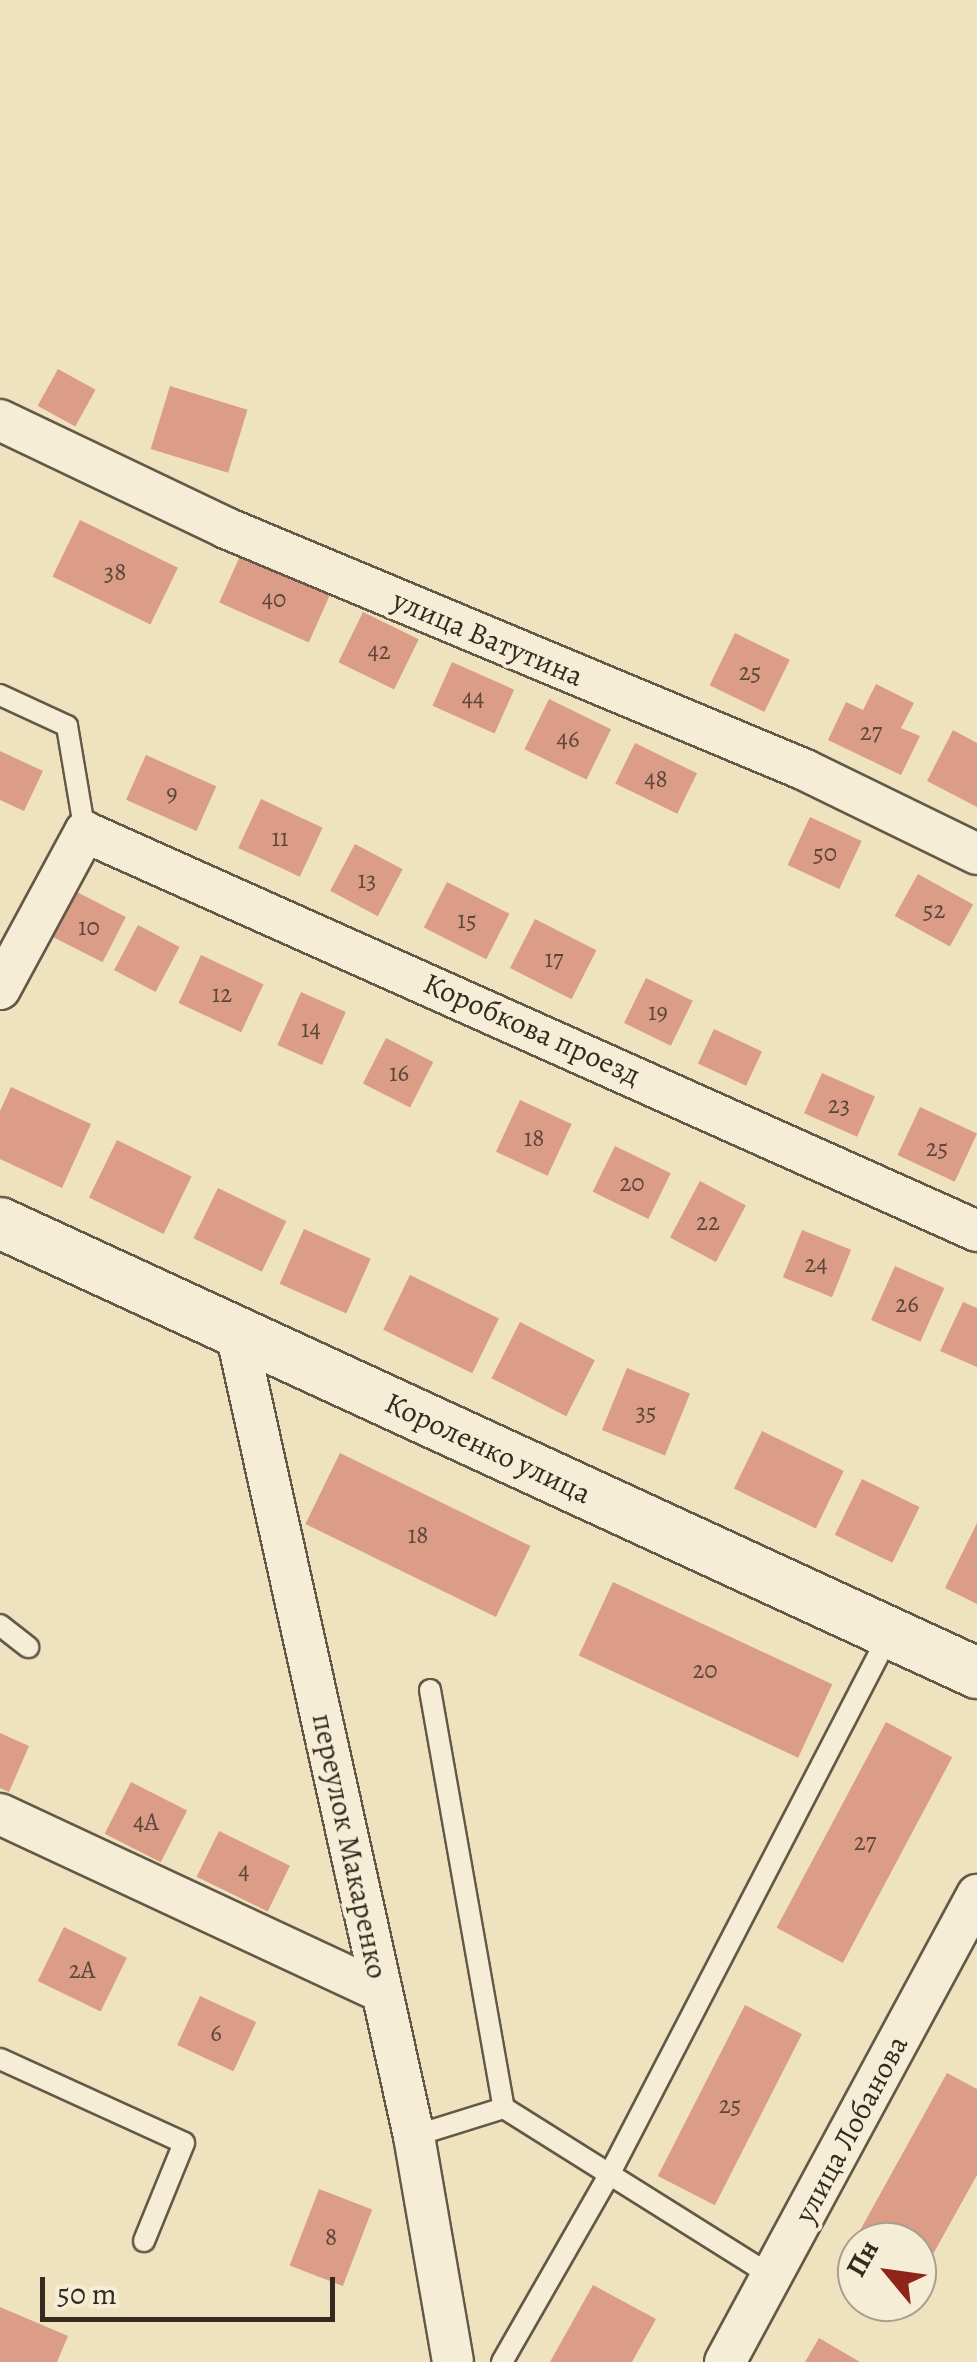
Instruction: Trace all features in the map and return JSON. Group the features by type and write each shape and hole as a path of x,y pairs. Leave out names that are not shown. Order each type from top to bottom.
{"street":[{"name":"улица Ватутина","path":"0,420 226,528 805,770 977,854"},
{"path":"0,989 84,832"},
{"name":"Коробкова проезд","path":"84,832 977,1231"},
{"name":"Короленко улица","path":"0,1223 977,1673"},
{"name":"переулок Макаренко","path":"236,1332 414,2136 453,2362"},
{"path":"0,1814 382,1992"},
{"name":"улица Лобанова","path":"726,2362 977,1895"}],"lane":[{"path":"0,695 66,726 84,832"},
{"path":"0,1625 28,1647"},
{"path":"502,2362 609,2175 890,1634"},
{"path":"430,1690 504,2108 772,2276"},
{"path":"0,2059 184,2143 144,2242"},
{"path":"414,2136 504,2108"}],"building":[{"path":"58,369 96,390 75,427 38,406"},
{"path":"170,386 247,410 228,473 151,449"},
{"path":"80,520 178,568 150,624 52,577"},
{"path":"240,556 330,596 309,642 219,603"},
{"path":"363,612 419,639 394,690 338,662"},
{"path":"735,633 790,660 764,712 710,685"},
{"path":"452,662 514,690 495,734 432,706"},
{"path":"876,684 914,703 901,728 920,736 901,775 828,740 846,702 863,710"},
{"path":"549,699 611,729 586,780 524,749"},
{"path":"953,730 977,743 977,807 927,781"},
{"path":"635,743 697,773 677,814 615,783"},
{"path":"0,751 43,771 24,811 0,800"},
{"path":"146,755 216,786 196,831 126,800"},
{"path":"261,799 323,828 300,877 238,848"},
{"path":"810,817 862,841 839,889 788,865"},
{"path":"355,844 403,869 378,916 330,891"},
{"path":"918,874 973,905 950,947 895,916"},
{"path":"447,882 509,914 486,959 424,927"},
{"path":"75,891 126,917 103,962 52,936"},
{"path":"535,919 596,950 572,999 510,968"},
{"path":"138,925 179,947 156,992 114,970"},
{"path":"201,955 264,984 241,1032 179,1003"},
{"path":"646,978 693,1001 671,1046 624,1023"},
{"path":"301,992 346,1012 322,1065 277,1045"},
{"path":"714,1029 762,1051 746,1086 698,1063"},
{"path":"386,1038 433,1062 410,1108 363,1083"},
{"path":"822,1073 875,1097 857,1137 804,1113"},
{"path":"11,1087 91,1124 62,1188 0,1159 0,1111"},
{"path":"520,1100 572,1124 548,1176 496,1152"},
{"path":"920,1107 977,1134 955,1182 898,1155"},
{"path":"117,1140 192,1176 164,1234 89,1198"},
{"path":"615,1146 671,1173 648,1219 593,1192"},
{"path":"700,1181 746,1205 716,1262 670,1238"},
{"path":"218,1188 286,1221 262,1272 193,1238"},
{"path":"304,1229 371,1259 346,1314 280,1284"},
{"path":"802,1230 851,1250 832,1297 783,1277"},
{"path":"895,1266 944,1288 920,1342 871,1320"},
{"path":"410,1275 499,1318 472,1373 383,1330"},
{"path":"963,1302 977,1308 977,1367 940,1351"},
{"path":"520,1322 595,1360 566,1416 491,1378"},
{"path":"627,1368 690,1393 665,1456 602,1430"},
{"path":"762,1431 844,1471 816,1528 734,1489"},
{"path":"340,1453 531,1546 496,1617 305,1524"},
{"path":"862,1479 920,1507 892,1563 835,1535"},
{"path":"977,1523 977,1604 945,1588"},
{"path":"613,1582 832,1684 798,1758 579,1655"},
{"path":"886,1722 952,1757 843,1963 777,1928"},
{"path":"0,1733 29,1746 9,1792 0,1788"},
{"path":"131,1782 187,1811 161,1862 105,1834"},
{"path":"219,1831 290,1866 268,1911 197,1877"},
{"path":"64,1927 127,1958 101,2012 38,1981"},
{"path":"200,1996 256,2022 233,2071 177,2045"},
{"path":"745,2005 802,2034 715,2205 658,2176"},
{"path":"947,2073 977,2089 977,2175 937,2247 937,2222 865,2222"},
{"path":"319,2189 372,2209 343,2286 290,2266"},
{"path":"593,2285 656,2319 632,2362 550,2362"},
{"path":"0,2307 68,2336 57,2362 0,2362"},
{"path":"819,2338 860,2362 805,2362"}]}
